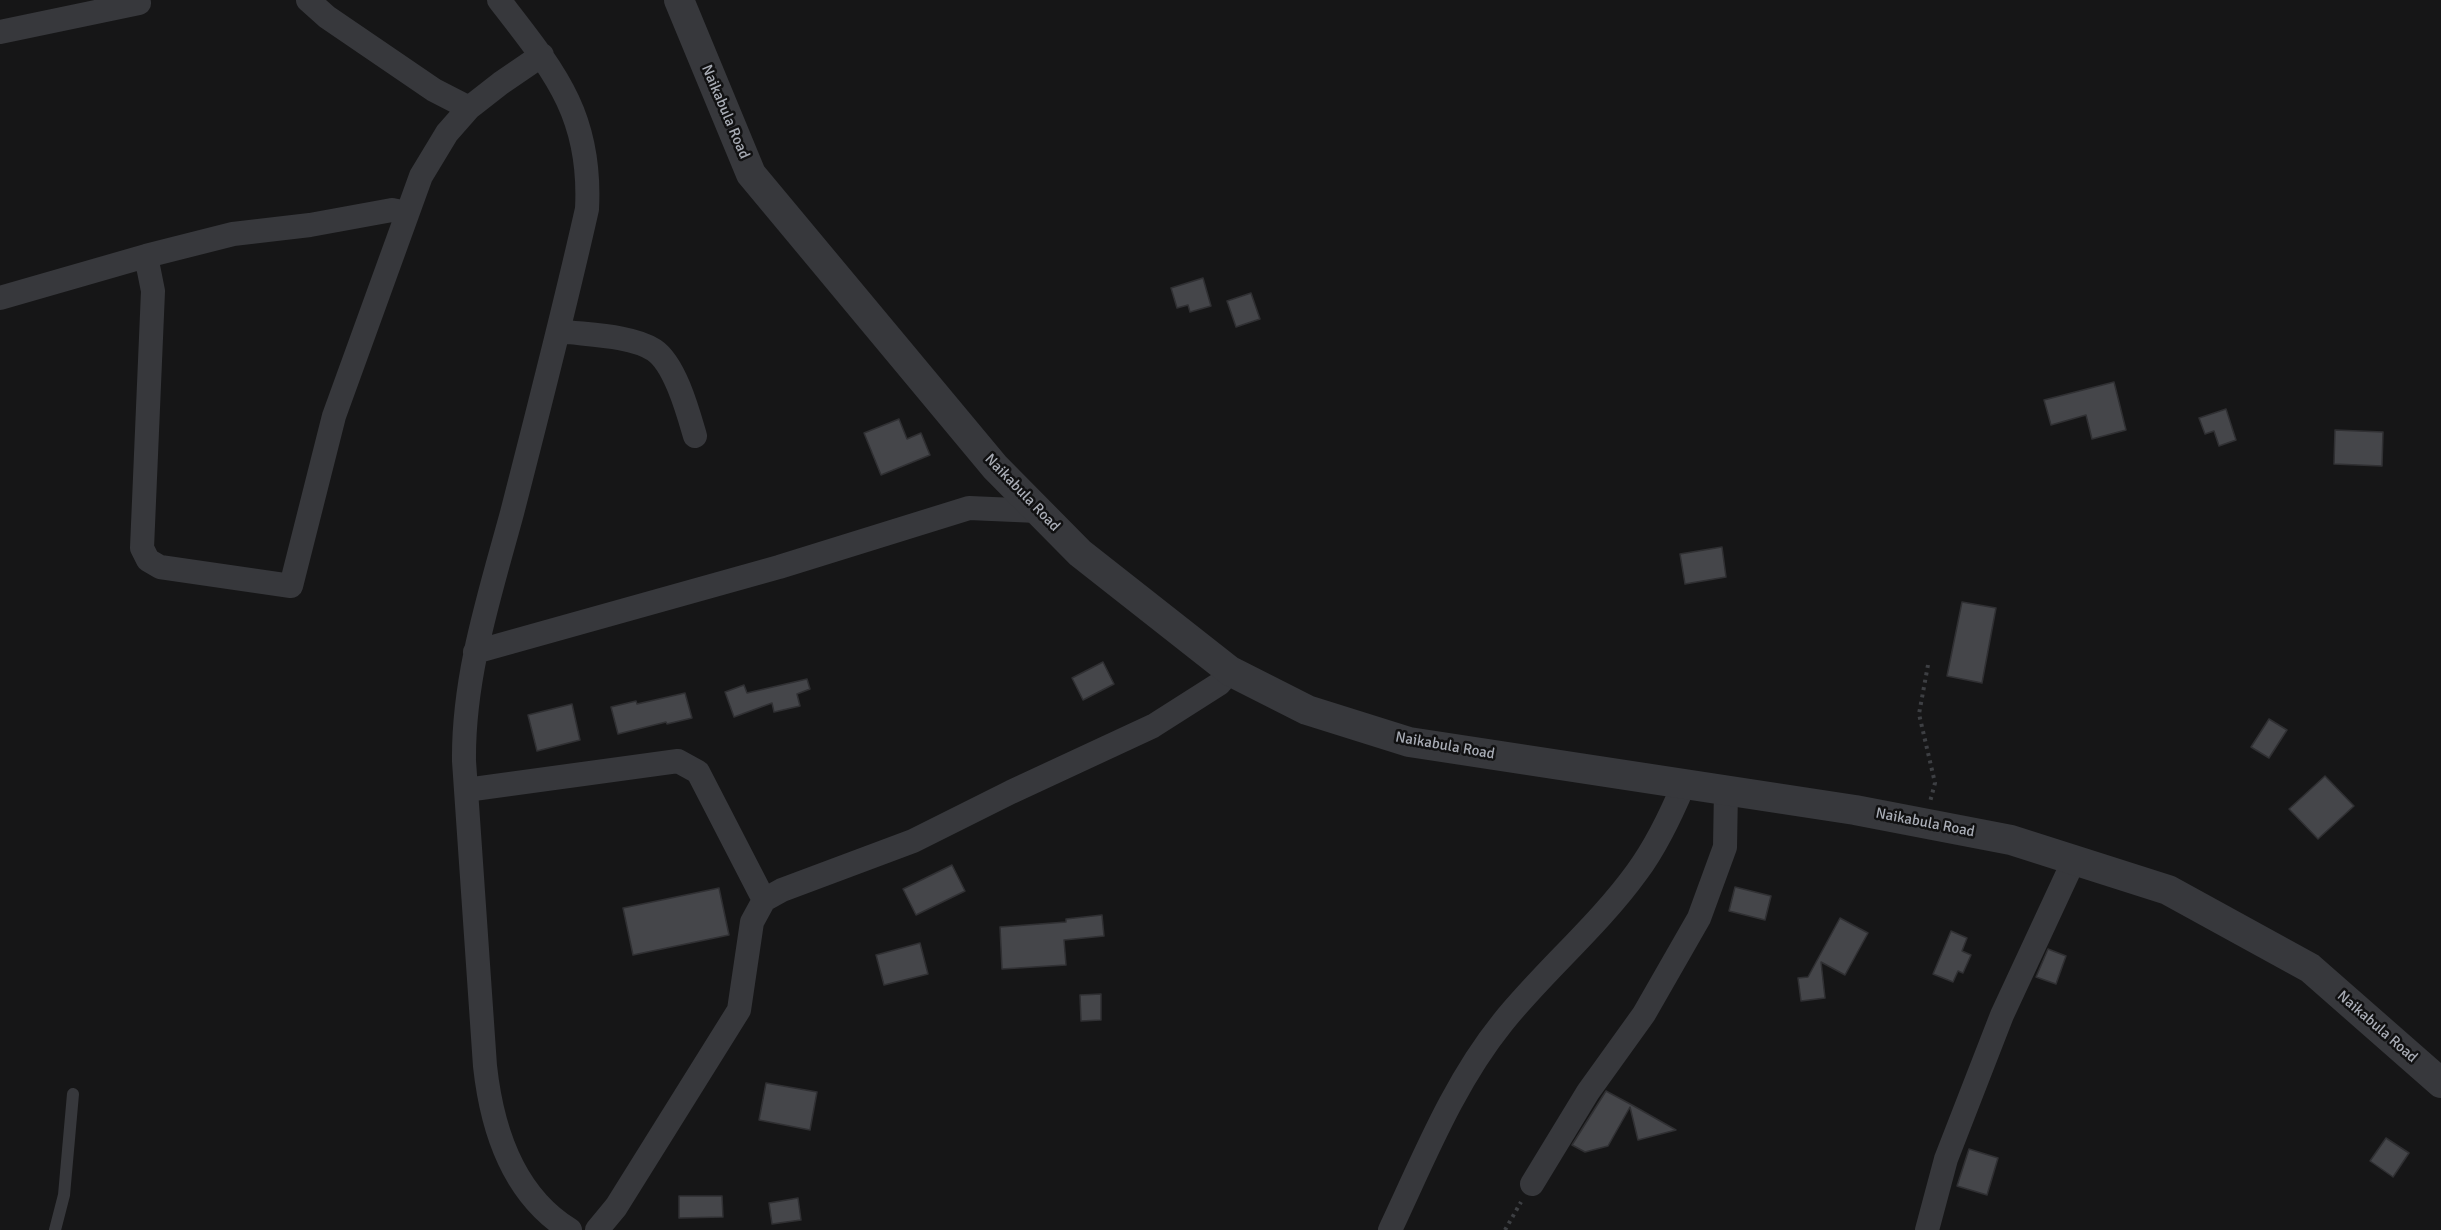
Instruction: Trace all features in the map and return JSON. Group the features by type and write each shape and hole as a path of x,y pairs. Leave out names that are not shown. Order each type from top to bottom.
{"street":[{"path":"308,0 327,17 434,90 469,108"},
{"path":"499,0 542,55 562,86 574,111 582,138 588,174 587,208 559,331 475,652 464,726 466,790 485,1066 491,1106 504,1148 527,1192 547,1214 570,1230"},
{"name":"Naikabula Road","path":"679,0 751,174 995,466 1038,511 1080,553 1230,671 1307,710 1409,742 1855,810 1924,823 2011,840 2168,890 2310,968 2441,1083"},
{"path":"0,32 139,3"},
{"path":"147,256 153,291 142,548 148,560 160,567 291,586 334,416 421,176 437,148 469,108 492,88 542,55"},
{"path":"0,298 233,234 310,225 392,210 406,213"},
{"path":"559,331 617,339 646,345 656,351 669,366 696,436"},
{"path":"475,652 778,567 969,508 1038,511"},
{"path":"597,1230 616,1207 739,1010 752,922 764,900 782,890 913,841 1011,792 1153,726 1219,684 1230,671"},
{"path":"466,790 678,762 698,772 764,900"},
{"path":"1390,1230 1443,1116 1476,1060 1510,1014 1636,874 1662,832 1684,784"},
{"path":"1533,1184 1588,1092 1644,1014 1700,918 1725,847 1726,790"},
{"path":"1927,1230 1946,1159 2002,1015 2074,860"}],"lane":[{"path":"55,1230 64,1195 73,1094"}],"path":[{"path":"1924,823 1935,783 1919,714 1928,665"},
{"path":"1505,1230 1533,1184"}],"building":[{"path":"1203,278 1211,306 1190,312 1188,305 1177,308 1171,288"},
{"path":"1251,293 1260,319 1236,327 1227,301"},
{"path":"2114,382 2126,430 2092,439 2086,415 2051,425 2044,400"},
{"path":"2226,409 2236,440 2219,446 2214,431 2205,434 2199,418"},
{"path":"899,419 907,439 921,433 930,455 881,475 864,433"},
{"path":"2335,430 2383,432 2382,466 2334,464"},
{"path":"1722,547 1726,577 1685,584 1680,554"},
{"path":"1962,602 1996,608 1982,683 1947,676"},
{"path":"1103,662 1114,684 1083,700 1072,678"},
{"path":"807,679 810,689 797,694 800,706 774,712 772,703 734,717 725,692 744,685 747,693"},
{"path":"685,693 692,718 618,734 611,707 636,701 637,704"},
{"path":"572,704 580,740 537,751 528,715"},
{"path":"2269,719 2287,730 2269,758 2251,747"},
{"path":"2325,776 2354,806 2318,839 2289,809"},
{"path":"952,865 965,891 916,915 903,889"},
{"path":"1735,887 1771,896 1765,920 1729,911"},
{"path":"719,888 729,935 633,955 623,908"},
{"path":"1102,915 1104,936 1064,940 1066,965 1002,969 1000,927 1066,922 1066,919"},
{"path":"1840,918 1868,933 1845,975 1821,962 1825,998 1801,1001 1798,978 1808,977"},
{"path":"1951,931 1967,938 1962,951 1971,955 1963,973 1958,971 1953,982 1933,974"},
{"path":"920,943 928,974 884,985 876,955"},
{"path":"2048,949 2066,956 2056,984 2036,977"},
{"path":"1101,994 1101,1020 1081,1021 1080,995"},
{"path":"766,1083 817,1092 810,1130 759,1120"},
{"path":"1606,1091 1676,1130 1638,1140 1630,1107 1608,1146 1585,1152 1572,1145"},
{"path":"2386,1138 2409,1153 2393,1177 2370,1161"},
{"path":"1969,1149 1998,1158 1987,1195 1957,1186"},
{"path":"679,1196 722,1196 723,1217 679,1218"},
{"path":"798,1198 801,1220 772,1224 769,1203"}]}
